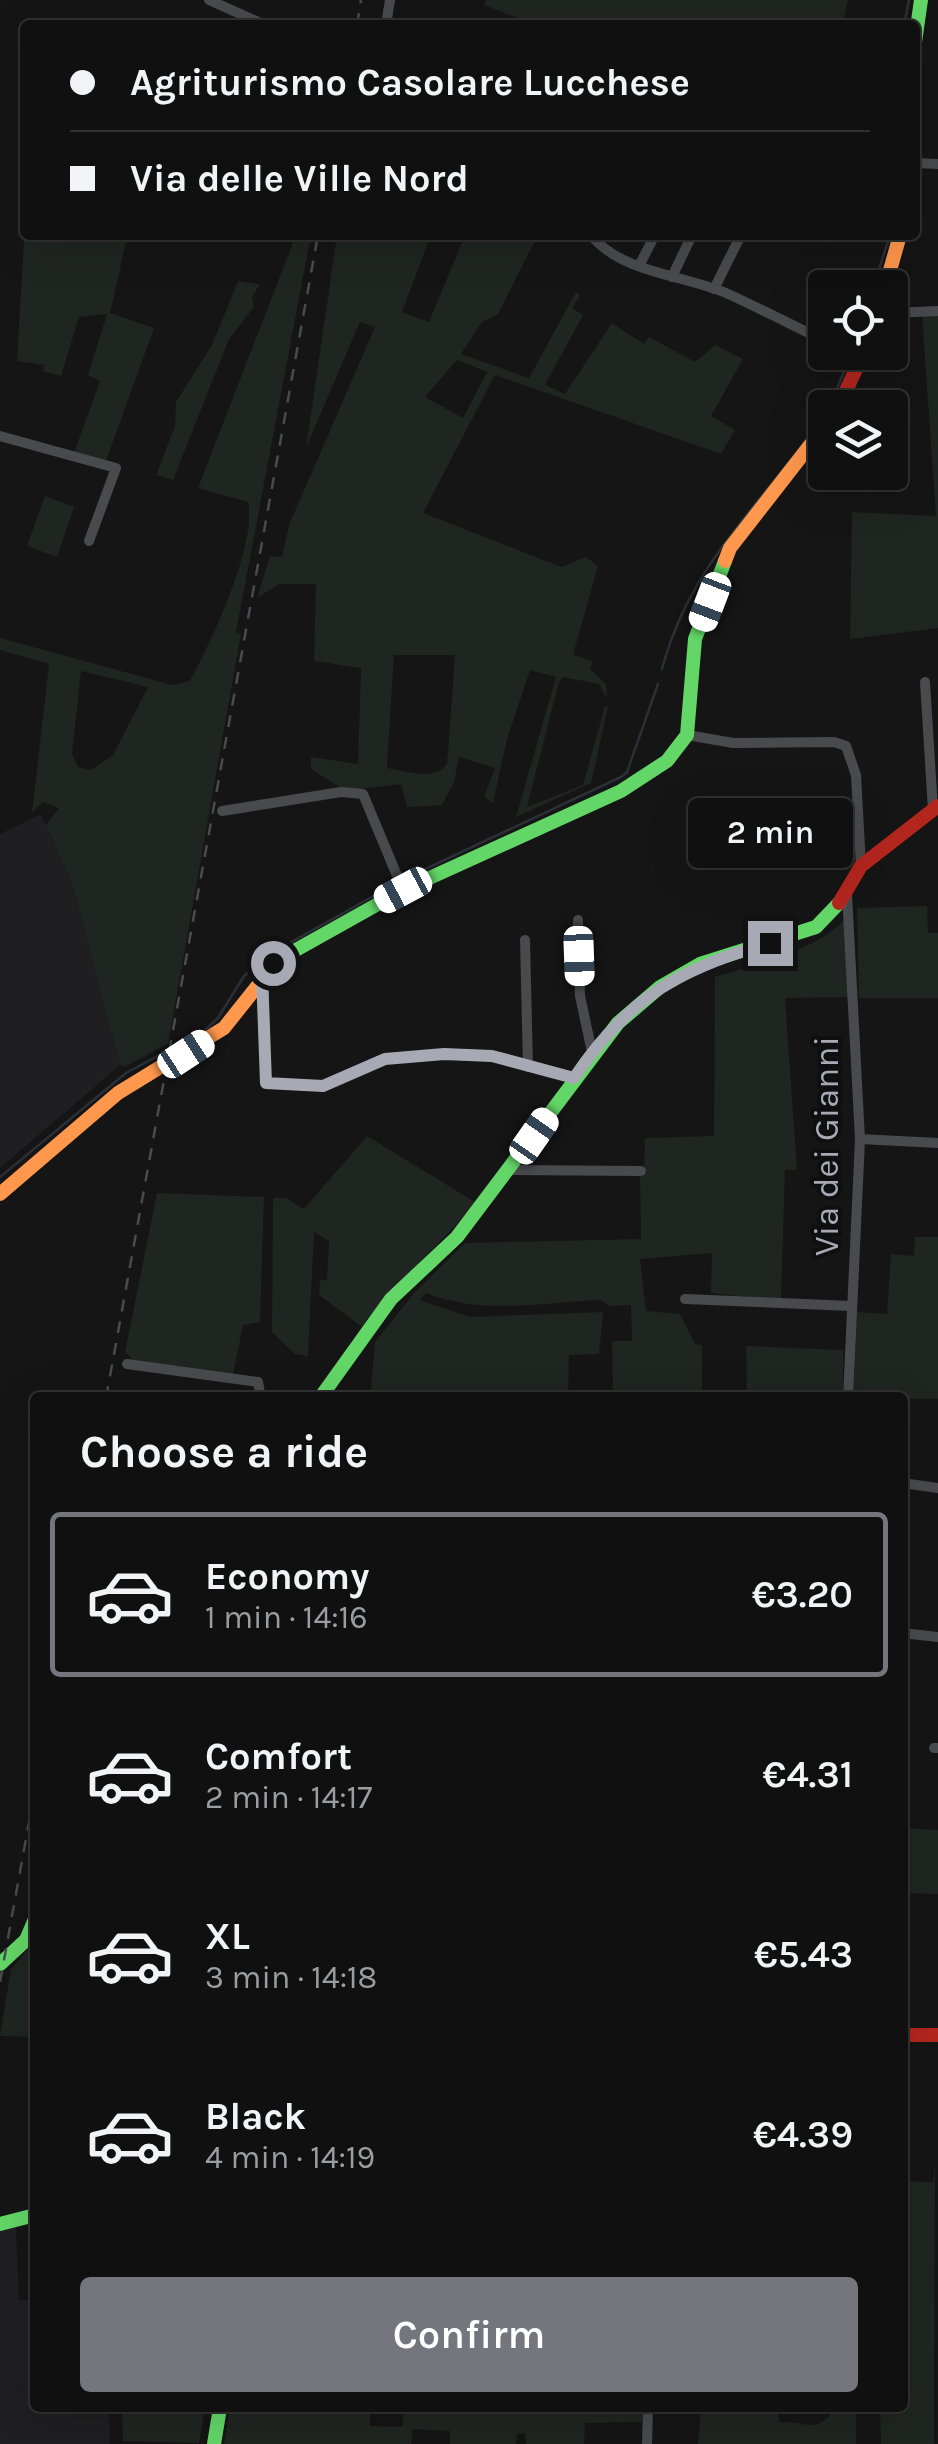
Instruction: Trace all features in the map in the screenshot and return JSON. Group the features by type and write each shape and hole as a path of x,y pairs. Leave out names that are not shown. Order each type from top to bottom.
{"street":[{"path":"209,0 254,20"},
{"path":"599,240 640,264 714,289 808,333"},
{"path":"640,264 652,240"},
{"path":"672,277 690,240"},
{"path":"714,289 738,240"},
{"path":"890,270 899,240"},
{"path":"908,312 938,311"},
{"path":"0,436 116,468 89,541"},
{"path":"0,1194 118,1093 223,1028 262,974 316,936 402,887 621,790 667,761 687,735 696,639 730,548 808,448"},
{"path":"860,866 936,808 925,682"},
{"path":"324,1392 392,1300 457,1237 510,1170 592,1052 632,1011 678,974 700,964 800,935 830,917 847,894 860,866 856,775 846,746 834,742 734,743 687,735"},
{"path":"222,811 341,792 363,794 402,887"},
{"name":"Via dei Gianni","path":"847,894 860,1139 848,1392"},
{"path":"578,920 580,996 592,1052"},
{"path":"524,940 528,1067"},
{"path":"262,974 266,1083 323,1086 385,1059 444,1054 492,1056 574,1078"},
{"path":"860,1139 938,1142"},
{"path":"510,1170 641,1171"},
{"path":"685,1299 851,1306"},
{"path":"127,1364 258,1382 260,1392"},
{"path":"908,1484 938,1488"},
{"path":"908,1634 938,1637"},
{"path":"0,1964 26,1940 30,1931"},
{"path":"908,2035 938,2035"},
{"path":"0,2224 30,2216"},
{"path":"214,2444 219,2412"},
{"path":"647,2444 648,2412"}],"shaded area":[{"path":"486,0 848,0 844,20 522,20 484,5"},
{"path":"24,240 126,242 110,313 154,328 106,461 74,453 100,381 88,375 107,314 79,317 61,376 43,371 44,365 17,361"},
{"path":"294,240 310,240 236,632 241,634 168,1044 124,1067 120,1065 72,884 46,825 59,808 43,802 32,813 49,664 0,650 0,638 172,685 190,681 239,567 246,543 248,502 198,488","holes":["81,671 148,687 113,755 91,770 78,767 72,754"]},
{"path":"336,240 429,240 402,312 429,322 463,240 535,240 498,314 482,322 461,354 529,378 576,292 580,296 572,308 583,315 545,385 565,394 612,323 644,344 649,337 695,362 715,345 743,359 711,416 735,430 721,454 495,375 423,513 562,567 586,557 598,566 573,655 592,661 590,669 606,684 607,699 599,684 563,677 559,682 527,807 583,785 605,706 608,707 591,783 516,817 556,677 530,670 507,739 493,803 484,797 495,768 459,757 454,782 442,805 407,807 401,784 346,791 311,769 311,757 358,764 361,668 314,661 316,584 279,584 257,598 270,556 282,557 289,525 375,327 360,322 306,448","holes":["457,360 487,372 463,418 425,397","394,655 455,655 447,764 434,773 387,768"]},
{"path":"238,281 260,284 252,297 254,307 229,339 173,480 156,475 175,426 176,402 212,345"},
{"path":"938,315 938,628 850,639 852,512 936,516 922,316"},
{"path":"45,496 74,507 57,557 27,546"},
{"path":"41,814 72,884 120,1065 0,1168 0,834"},
{"path":"927,906 928,933 938,933 938,998 859,998 857,908"},
{"path":"846,919 849,997 785,998 797,1170 785,1170 781,1300 711,1293 712,1253 640,1259 646,1311 680,1314 695,1344 702,1345 702,1392 613,1392 612,1341 632,1341 631,1305 609,1306 601,1300 491,1306 426,1293 420,1300 470,1317 603,1312 599,1354 569,1355 568,1392 371,1392 375,1342 415,1292 465,1243 641,1239 640,1176 644,1175 645,1138 714,1136 715,977 784,956 817,940"},
{"path":"367,1136 475,1202 362,1327 319,1295 320,1279 327,1281 329,1241 314,1232 308,1356 295,1354 272,1332 273,1198 286,1198 304,1209"},
{"path":"157,1193 264,1197 260,1322 243,1325 233,1375 133,1360 125,1352"},
{"path":"915,1237 938,1237 938,1399 908,1399 908,1392 853,1392 857,1312 887,1314 891,1254 914,1256"},
{"path":"746,1346 843,1350 843,1392 747,1392"},
{"path":"908,1828 938,1830 938,1894 908,1893"},
{"path":"30,1947 30,2037 0,2036 11,1969"},
{"path":"935,2162 934,2444 881,2444 880,2412 908,2412 908,2181 933,2182"},
{"path":"16,2227 19,2300 30,2300 30,2412 109,2412 110,2444 0,2444 0,2230"},
{"path":"122,2412 204,2412 199,2443 123,2441"},
{"path":"229,2412 370,2412 370,2426 402,2427 404,2412 643,2412 642,2422 585,2423 584,2444 526,2444 525,2433 517,2434 516,2444 450,2444 450,2431 413,2429 411,2444 224,2444"},
{"path":"701,2412 774,2412 780,2423 813,2425 826,2420 832,2413 828,2412 856,2412 856,2444 698,2444"}],"waterway":[{"path":"905,20 909,0"},
{"path":"879,270 888,240"},
{"path":"836,390 845,370"},
{"path":"662,669 675,630 710,564 808,438"},
{"path":"402,880 621,777 627,772 658,684"},
{"path":"0,1177 126,1073 204,1031 218,1018 244,976 270,954 395,884"}],"railway":[{"path":"358,20 361,0"},
{"path":"107,1392 317,240"},
{"path":"0,1982 30,1817"}],"traffic: fast":[{"path":"918,20 921,0"},
{"path":"278,960 403,890 621,791 667,761 687,735 695,639 725,561"},
{"path":"324,1392 391,1299 457,1237 618,1023 660,987 700,964 816,927 839,903"},
{"path":"0,1964 26,1940 30,1931"},
{"path":"0,2224 30,2216"},
{"path":"214,2444 219,2412"}],"traffic: slow":[{"path":"890,270 899,240"},
{"path":"725,561 730,548 808,448"},
{"path":"0,1194 118,1093 224,1028 278,960"}],"traffic: jam":[{"path":"846,390 856,370"},
{"path":"839,903 861,866 938,806"},
{"path":"908,2035 938,2035"}],"route":[{"path":"273,963 262,974 266,981 266,1083 323,1086 385,1059 444,1054 492,1056 574,1078 615,1027 678,974 770,943"}]}
